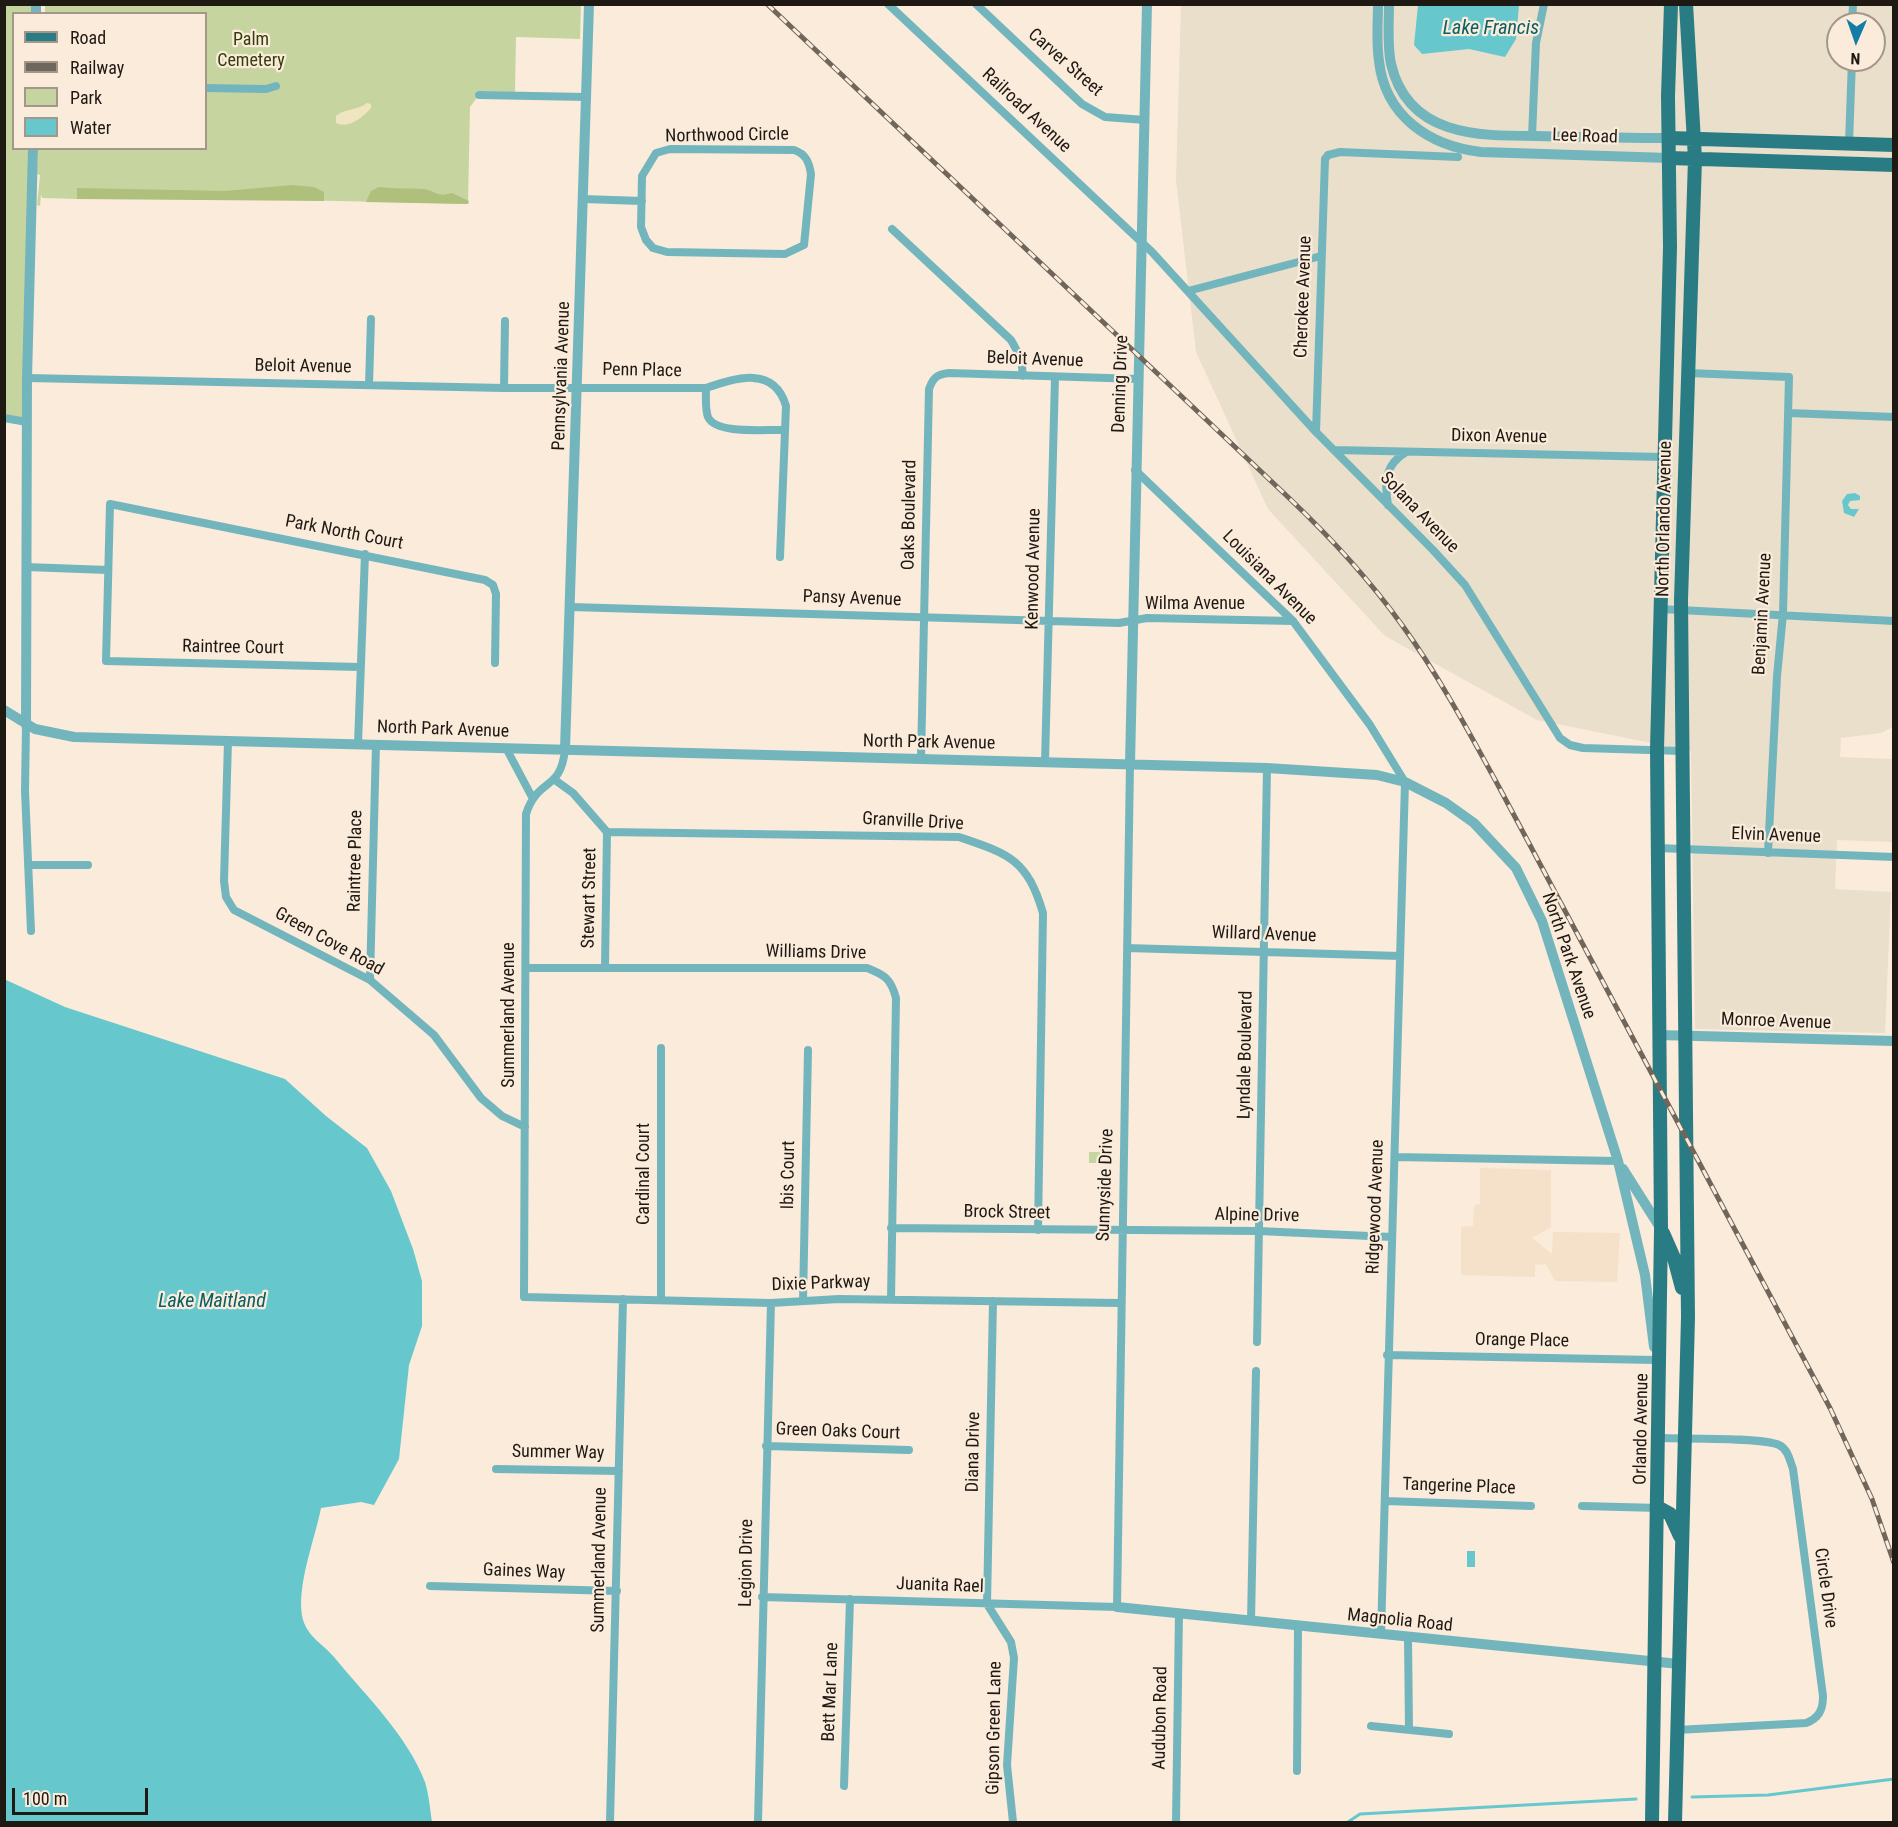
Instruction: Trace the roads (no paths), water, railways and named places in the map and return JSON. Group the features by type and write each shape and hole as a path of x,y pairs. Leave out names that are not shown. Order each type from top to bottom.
{"main road":[{"name":"North Orlando Avenue","path":"1658,1035 1657,749 1668,314 1671,4"},
{"name":"North Orlando Avenue","path":"1686,4 1695,139 1681,610 1686,1036"},
{"name":"Lee Road","path":"1669,138 1893,145"},
{"name":"Lee Road","path":"1669,158 1893,165"},
{"path":"1668,314 1677,320 1688,354"},
{"name":"Orlando Avenue","path":"1652,1822 1660,1438 1661,1229 1658,1035"},
{"path":"1675,1822 1688,1317 1686,1036"},
{"path":"1661,1229 1674,1258 1688,1317"},
{"path":"1659,1508 1670,1514 1682,1544"}],"street":[{"name":"Pennsylvania Avenue","path":"565,749 578,387 588,4"},
{"name":"Railroad Avenue","path":"888,4 1142,241"},
{"name":"Denning Drive","path":"1130,764 1147,4"},
{"name":"Lee Road","path":"1378,4 1378,59 1385,86 1402,116 1426,136 1459,149 1481,152 1669,158"},
{"name":"Lee Road","path":"1389,4 1391,66 1405,95 1428,119 1444,127 1482,135 1669,138"},
{"path":"1532,136 1536,44 1544,4"},
{"name":"Carver Street","path":"979,6 1082,104 1105,117 1144,120"},
{"path":"1849,143 1852,72"},
{"path":"207,88 266,89 276,86"},
{"path":"479,95 586,97"},
{"path":"1481,152 1482,135"},
{"name":"Northwood Circle","path":"670,149 794,150 802,153 809,162 811,174 804,244 785,254 667,252 653,248 646,240 642,227 642,201 642,176 647,165 656,153 670,149"},
{"path":"31,931 26,725 26,567 27,378 33,150"},
{"name":"Cherokee Avenue","path":"1316,432 1324,163 1328,155 1340,152 1458,158"},
{"path":"583,199 642,201"},
{"path":"892,229 1011,340 1021,358 1023,376"},
{"name":"Solana Avenue","path":"1142,241 1316,432 1465,585 1560,738 1570,745 1583,748 1682,751"},
{"path":"1188,291 1321,256"},
{"path":"369,385 371,320"},
{"path":"504,388 505,321"},
{"name":"Beloit Avenue","path":"933,379 940,374 949,373 1139,379"},
{"name":"Benjamin Avenue","path":"1688,374 1789,377 1783,614 1777,678 1768,853"},
{"name":"Kenwood Avenue","path":"1045,762 1055,377"},
{"name":"Beloit Avenue","path":"27,378 504,388 578,387"},
{"name":"Penn Place","path":"578,387 706,388 736,378 757,378 772,384 782,393 786,406 780,557"},
{"name":"Oaks Boulevard","path":"921,759 929,390 933,379"},
{"name":"Penn Place","path":"706,388 709,419 715,425 725,429 785,430"},
{"path":"1788,413 1893,417"},
{"path":"4,418 27,422"},
{"name":"Dixon Avenue","path":"1334,450 1663,457"},
{"path":"1388,505 1386,475 1397,458 1407,452"},
{"name":"Louisiana Avenue","path":"1135,469 1293,621 1371,725 1405,782"},
{"name":"Park North Court","path":"108,570 110,504 485,580 493,585 496,594 495,663"},
{"path":"358,744 365,554"},
{"path":"26,567 108,570"},
{"name":"Raintree Court","path":"108,570 106,661 360,667"},
{"name":"Pansy Avenue","path":"570,607 924,618 1132,621"},
{"path":"1660,609 1893,621"},
{"name":"Wilma Avenue","path":"1132,621 1147,618 1293,621"},
{"name":"North Park Avenue","path":"4,710 26,725 52,734 75,737 1267,768 1355,773 1405,782 1446,803 1474,823 1522,877 1542,921 1618,1161 1644,1275 1660,1395"},
{"name":"Green Cove Road","path":"228,741 226,897 234,910 370,980 434,1035 481,1098 502,1116 525,1127"},
{"name":"Raintree Place","path":"370,980 376,744"},
{"path":"506,748 532,797 542,787 555,780 563,768 565,749"},
{"name":"Sunnyside Drive","path":"1116,1607 1130,764"},
{"name":"Lyndale Boulevard","path":"1257,1342 1267,768"},
{"name":"Stewart Street","path":"555,780 573,794 607,831 605,967"},
{"name":"Ridgewood Avenue","path":"1381,1634 1405,782"},
{"name":"Summerland Avenue","path":"524,1297 526,814 532,797"},
{"name":"Granville Drive","path":"607,831 958,837 992,848 1020,864 1034,884 1043,913 1038,1230"},
{"name":"Elvin Avenue","path":"1657,848 1893,857"},
{"path":"28,865 88,865"},
{"name":"Willard Avenue","path":"1127,948 1400,956"},
{"name":"Williams Drive","path":"526,969 867,968 885,975 893,985 896,998 891,1299"},
{"name":"Monroe Avenue","path":"1658,1035 1893,1041"},
{"name":"Cardinal Court","path":"661,1048 661,1300"},
{"name":"Ibis Court","path":"803,1301 808,1050"},
{"path":"1395,1157 1618,1161"},
{"name":"North Park Avenue","path":"1618,1161 1661,1229"},
{"name":"Brock Street","path":"891,1228 1122,1231"},
{"name":"Alpine Drive","path":"1122,1231 1258,1231 1392,1238"},
{"name":"Dixie Parkway","path":"524,1297 771,1303 891,1299 1120,1303"},
{"name":"Summerland Avenue","path":"610,1822 623,1299"},
{"name":"Diana Drive","path":"987,1604 993,1301"},
{"name":"Legion Drive","path":"758,1822 771,1303"},
{"name":"Orange Place","path":"1388,1355 1656,1360"},
{"path":"1251,1622 1256,1371"},
{"name":"Circle Drive","path":"1660,1438 1760,1441 1780,1445 1787,1453 1793,1469 1823,1704 1814,1720 1806,1723 1677,1730"},
{"name":"Green Oaks Court","path":"766,1446 909,1450"},
{"name":"Summer Way","path":"496,1469 619,1471"},
{"name":"Tangerine Place","path":"1385,1501 1531,1506"},
{"path":"1582,1506 1659,1508"},
{"name":"Gaines Way","path":"430,1586 616,1591"},
{"name":"Juanita Rael","path":"762,1596 1116,1607"},
{"name":"Bett Mar Lane","path":"844,1786 850,1599"},
{"name":"Gipson Green Lane","path":"987,1604 1011,1642 1014,1658 1007,1765 1013,1822"},
{"name":"Magnolia Road","path":"1116,1607 1679,1664"},
{"name":"Audubon Road","path":"1176,1822 1179,1613"},
{"path":"1297,1771 1298,1627"},
{"path":"1408,1638 1408,1730"},
{"path":"1371,1726 1449,1734"}],"water":[{"name":"Lake Francis","path":"1418,5 1519,5 1516,39 1505,57 1469,49 1422,54 1414,45"},
{"path":"1855,493 1860,496 1860,500 1850,501 1848,505 1851,509 1859,509 1854,517 1844,513 1842,501 1847,494"},
{"name":"Lake Maitland","path":"4,979 65,1007 285,1079 326,1116 367,1148 391,1191 413,1249 422,1281 422,1326 409,1365 399,1459 374,1505 361,1502 321,1508 304,1579 301,1608 303,1620 309,1632 372,1701 408,1748 425,1782 432,1822 5,1822"},
{"path":"1467,1551 1475,1551 1475,1567 1467,1567"}],"waterway":[{"path":"1692,1797 1768,1795 1894,1779"},
{"path":"1348,1822 1360,1814 1636,1799"}],"railway":[{"path":"767,4 1304,513 1363,575 1416,644 1488,766 1830,1408 1872,1499 1894,1563"}],"park label":[{"name":"Palm Cemetery","path":"251,50"}]}
